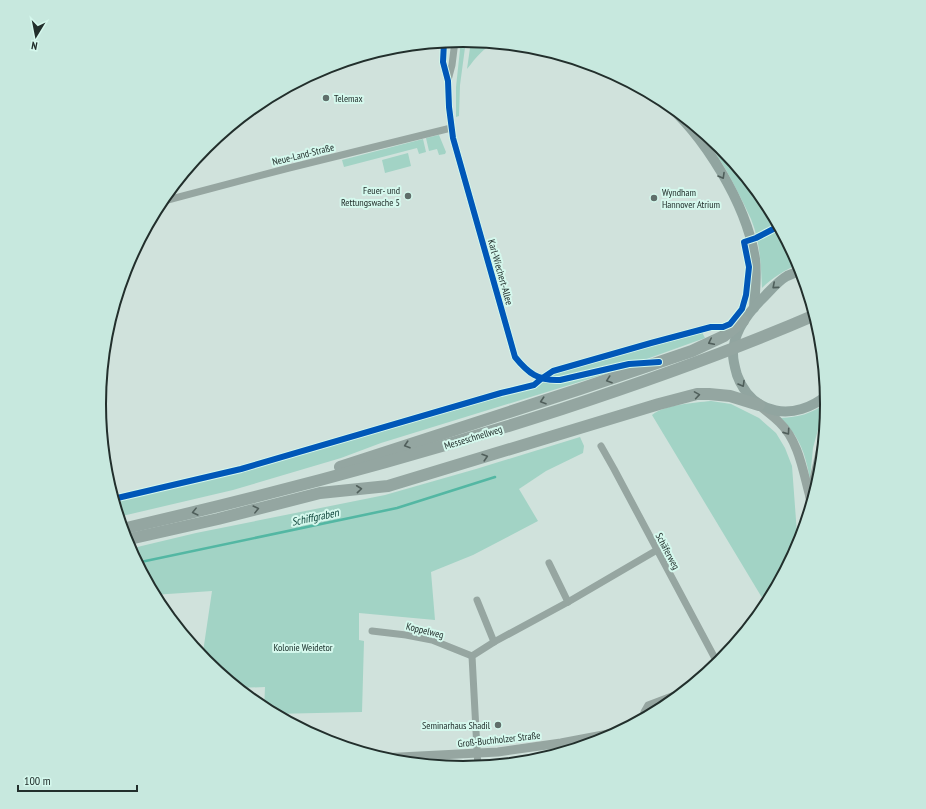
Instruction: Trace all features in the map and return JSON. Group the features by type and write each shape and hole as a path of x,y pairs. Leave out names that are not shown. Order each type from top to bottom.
{"highway":[{"name":"Messeschnellweg","path":"128,528 380,464 508,426 628,387 721,354 809,317"},
{"path":"233,502 444,432 580,390 659,362 709,344 724,336 743,321"},
{"path":"132,538 218,519 320,493 388,486 659,404 697,394 722,394 759,405"},
{"path":"320,493 380,464"}],"main road":[{"path":"690,128 702,143 721,174 738,205 747,230 754,258 756,282 754,308"},
{"path":"795,272 786,276 743,321 737,336 733,353 734,365 739,381 746,392 759,405 779,411 797,411 812,405 820,399"}],"street":[{"path":"448,80 454,47"},
{"name":"Karl-Wiechert-Allee","path":"444,48 443,62 448,80 451,128 515,357 529,372 541,379 550,380 560,380 630,364 659,362"},
{"name":"Neue-Land-Straße","path":"171,199 451,128"},
{"path":"759,405 780,423 792,440 800,459 809,493"},
{"name":"Schäferweg","path":"601,446 715,658"},
{"path":"478,761 472,656 494,642 568,602 657,550"},
{"path":"549,563 568,602"},
{"path":"477,600 494,642"},
{"name":"Koppelweg","path":"372,631 432,640 472,656"},
{"path":"644,713 648,705 668,697"},
{"name":"Groß-Buchholzer Straße","path":"404,757 478,754 522,749 598,736"}],"green space":[{"path":"460,47 465,47 460,85 459,116 456,117 456,87"},
{"path":"470,47 487,48 477,57 467,69"},
{"path":"439,135 446,152 445,154 439,155 437,149 429,151 426,138"},
{"path":"423,139 426,152 419,154 417,148 344,167 342,160"},
{"path":"712,148 747,187 760,206 784,246 793,267 770,280 762,288 758,244 754,227 733,182"},
{"path":"408,153 411,166 385,173 382,160"},
{"path":"702,332 705,338 605,374 381,443 341,458 233,490 123,516 118,498 241,469 528,389 559,371"},
{"path":"711,401 731,404 759,418 776,433 785,448 792,466 797,532 784,563 763,599 652,415 665,408 689,403"},
{"path":"820,407 820,422 813,448 810,479 801,446 793,432 781,418 793,417"},
{"name":"Kolonie Weidetor","path":"580,437 584,446 583,453 546,471 519,489 538,521 473,555 431,572 435,620 359,613 359,640 364,641 362,712 284,714 264,702 265,687 245,688 203,650 212,591 160,594 142,563 136,547 196,533 385,495"}],"waterway":[{"name":"Schiffgraben","path":"142,562 397,508 495,477"}],"cycle path":[{"path":"444,48 443,62 448,81 449,107 453,138 515,357 529,372 552,380 560,380 629,364 659,362"},
{"path":"118,498 241,469 501,393 534,385 553,371 711,327 723,327 730,324 742,309 746,295 749,267 744,242 756,238 774,228"}],"place":[{"name":"Telemax","path":"326,98"},
{"name":"Feuer- und Rettungswache 5","path":"408,196"},
{"name":"Wyndham Hannover Atrium","path":"654,198"},
{"name":"Seminarhaus Shadil","path":"498,725"}]}
